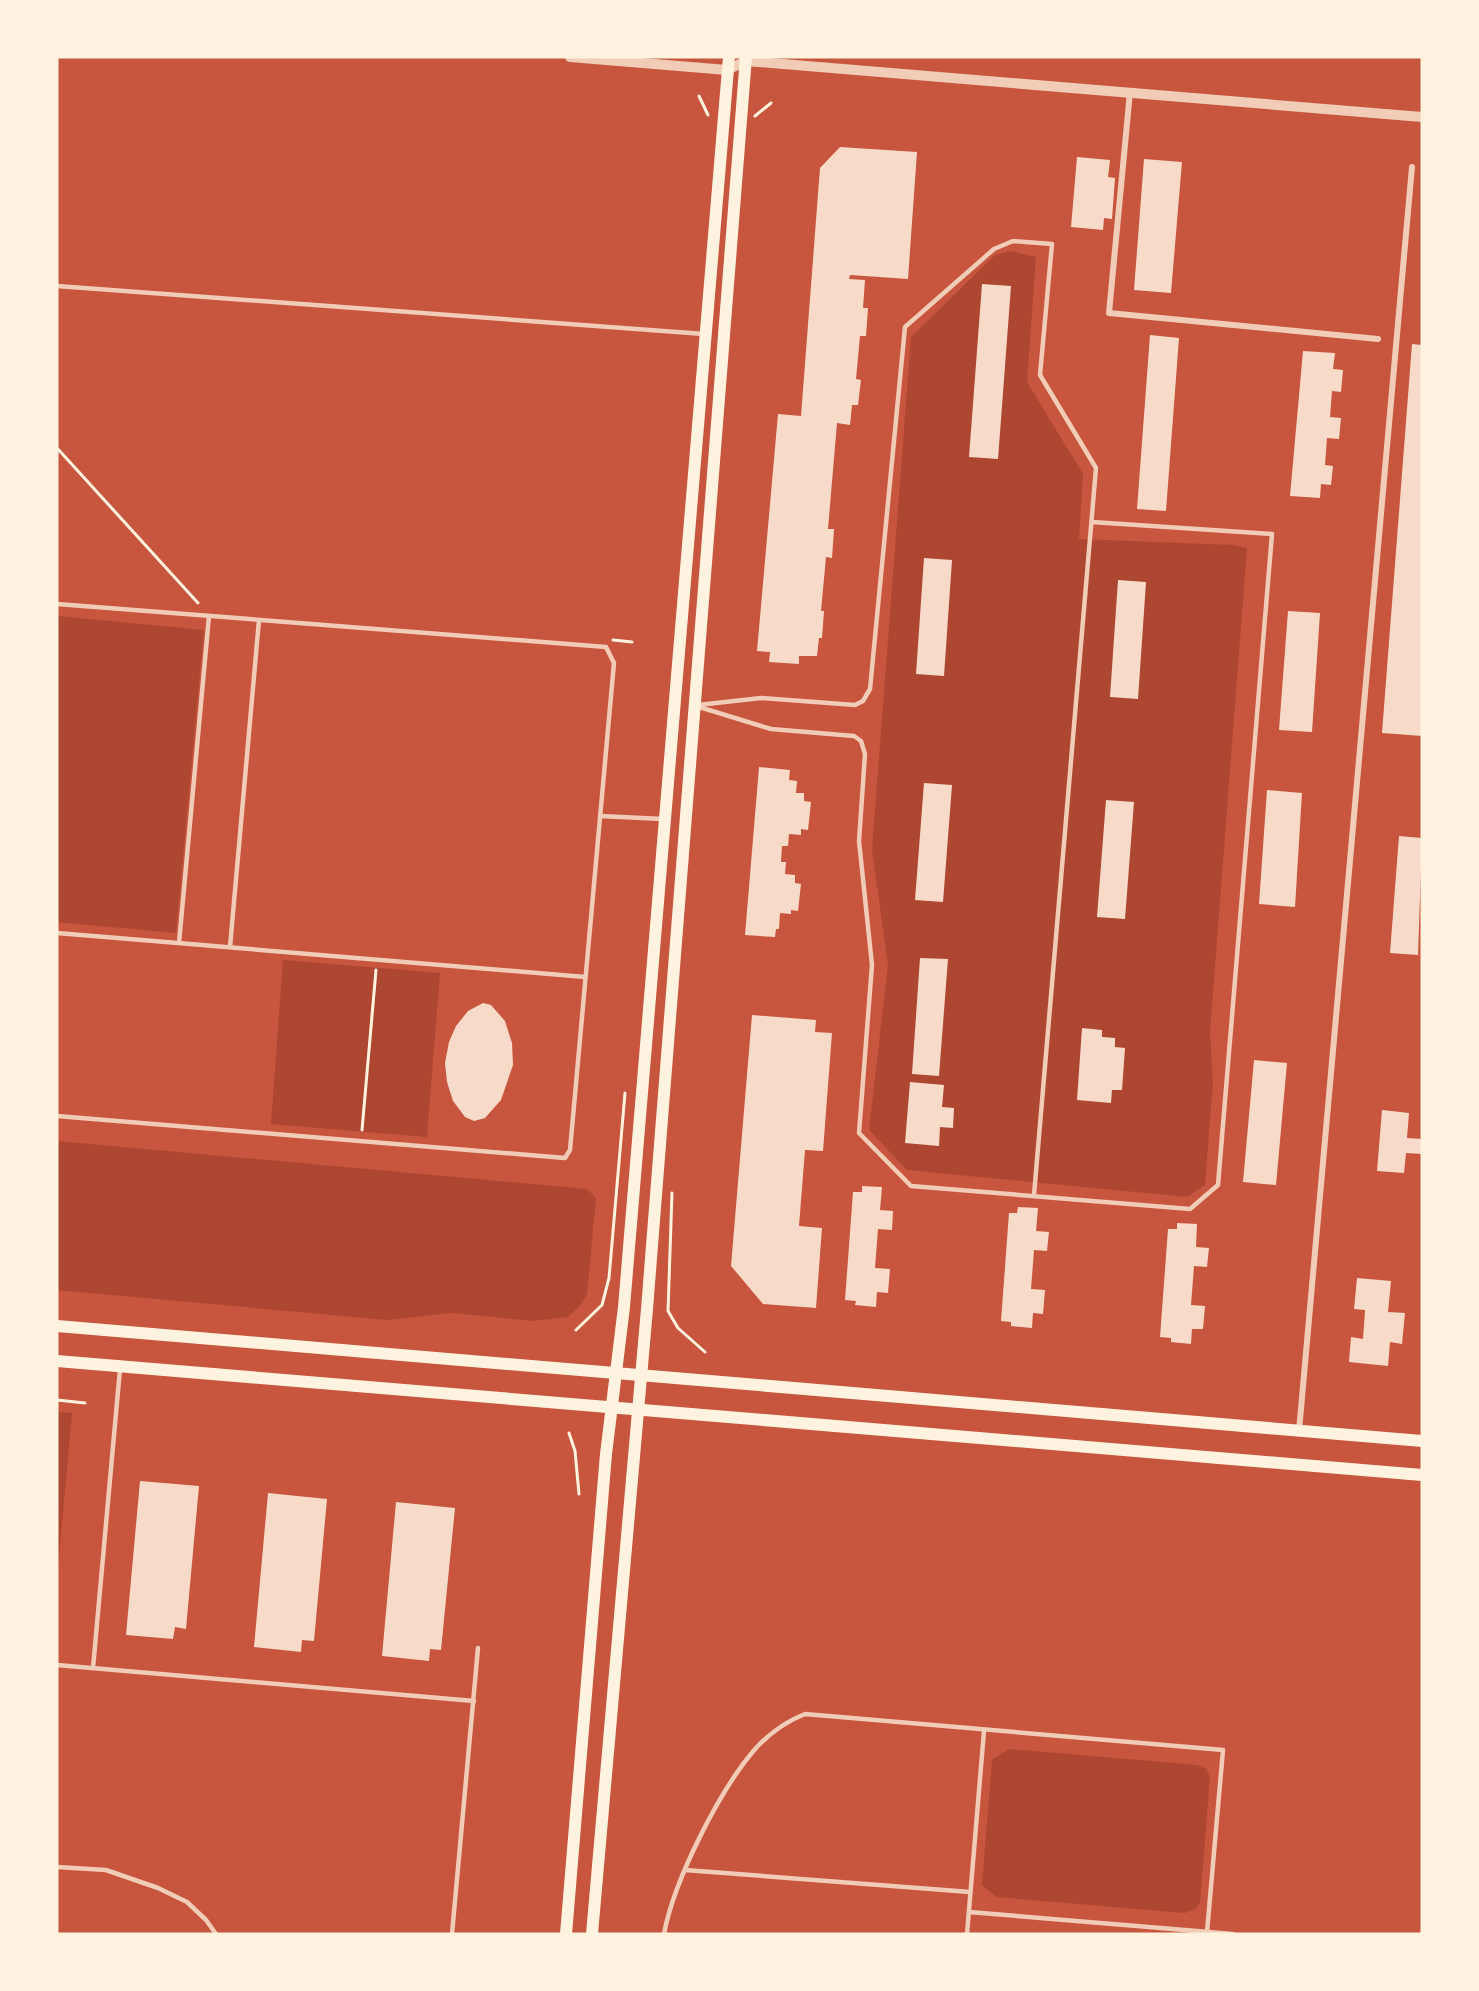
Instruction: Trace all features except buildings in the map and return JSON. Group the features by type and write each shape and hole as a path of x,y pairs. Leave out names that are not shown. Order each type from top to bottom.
{"main road":[{"path":"592,1934 642,1376 696,705 744,58"},
{"path":"566,1934 605,1466 617,1372 728,63"},
{"path":"57,1326 1422,1441"},
{"path":"57,1361 1422,1474"}],"street":[{"path":"570,57 728,63 744,58 1422,117"},
{"path":"1130,92 1109,313 1378,339"},
{"path":"1299,1431 1412,167"}],"lane":[{"path":"696,705 761,698 855,705 863,701 870,689 905,327 994,249 1013,241 1052,244 1040,375 1096,468 1034,1195"},
{"path":"57,286 704,334"},
{"path":"696,705 771,729 854,736 861,741 865,754 859,841 872,965 859,1133 911,1186 1190,1209 1218,1185 1272,534 1092,522"},
{"path":"57,604 606,647 614,663 570,1150 565,1158 57,1116"},
{"path":"179,943 208,616"},
{"path":"230,947 259,620"},
{"path":"600,816 664,819"},
{"path":"57,933 585,976"},
{"path":"93,1668 120,1367"},
{"path":"452,1934 478,1648"},
{"path":"57,1665 474,1701"},
{"path":"664,1934 685,1870 722,1796 757,1748 787,1721 805,1714 1223,1750 1207,1932"},
{"path":"967,1934 984,1731"},
{"path":"57,1867 106,1870 158,1888 187,1902 206,1920 216,1934"},
{"path":"685,1870 970,1892"},
{"path":"969,1912 1233,1934"}],"path":[{"path":"57,448 199,605"},
{"path":"609,640 632,642"},
{"path":"361,1141 378,960"},
{"path":"576,1330 602,1305"},
{"path":"668,1311 678,1328 705,1352"},
{"path":"57,1400 85,1403"},
{"path":"569,1433 574,1450 579,1494"}],"shaded area":[{"path":"1011,251 1036,257 1027,382 1083,474 1079,539 1233,545 1247,548 1210,1032 1213,1082 1205,1185 1187,1197 907,1170 869,1130 888,965 872,850 911,337 995,255"},
{"path":"57,616 204,630 176,933 57,922"},
{"path":"283,960 440,973 427,1137 271,1124"},
{"path":"57,1141 587,1189 596,1198 587,1294 580,1306 568,1317 532,1321 452,1313 387,1320 57,1290"},
{"path":"57,1412 72,1413 57,1579"},
{"path":"1009,1749 1197,1765 1206,1769 1210,1777 1200,1903 1195,1909 1185,1913 996,1897 982,1885 992,1760"}]}
